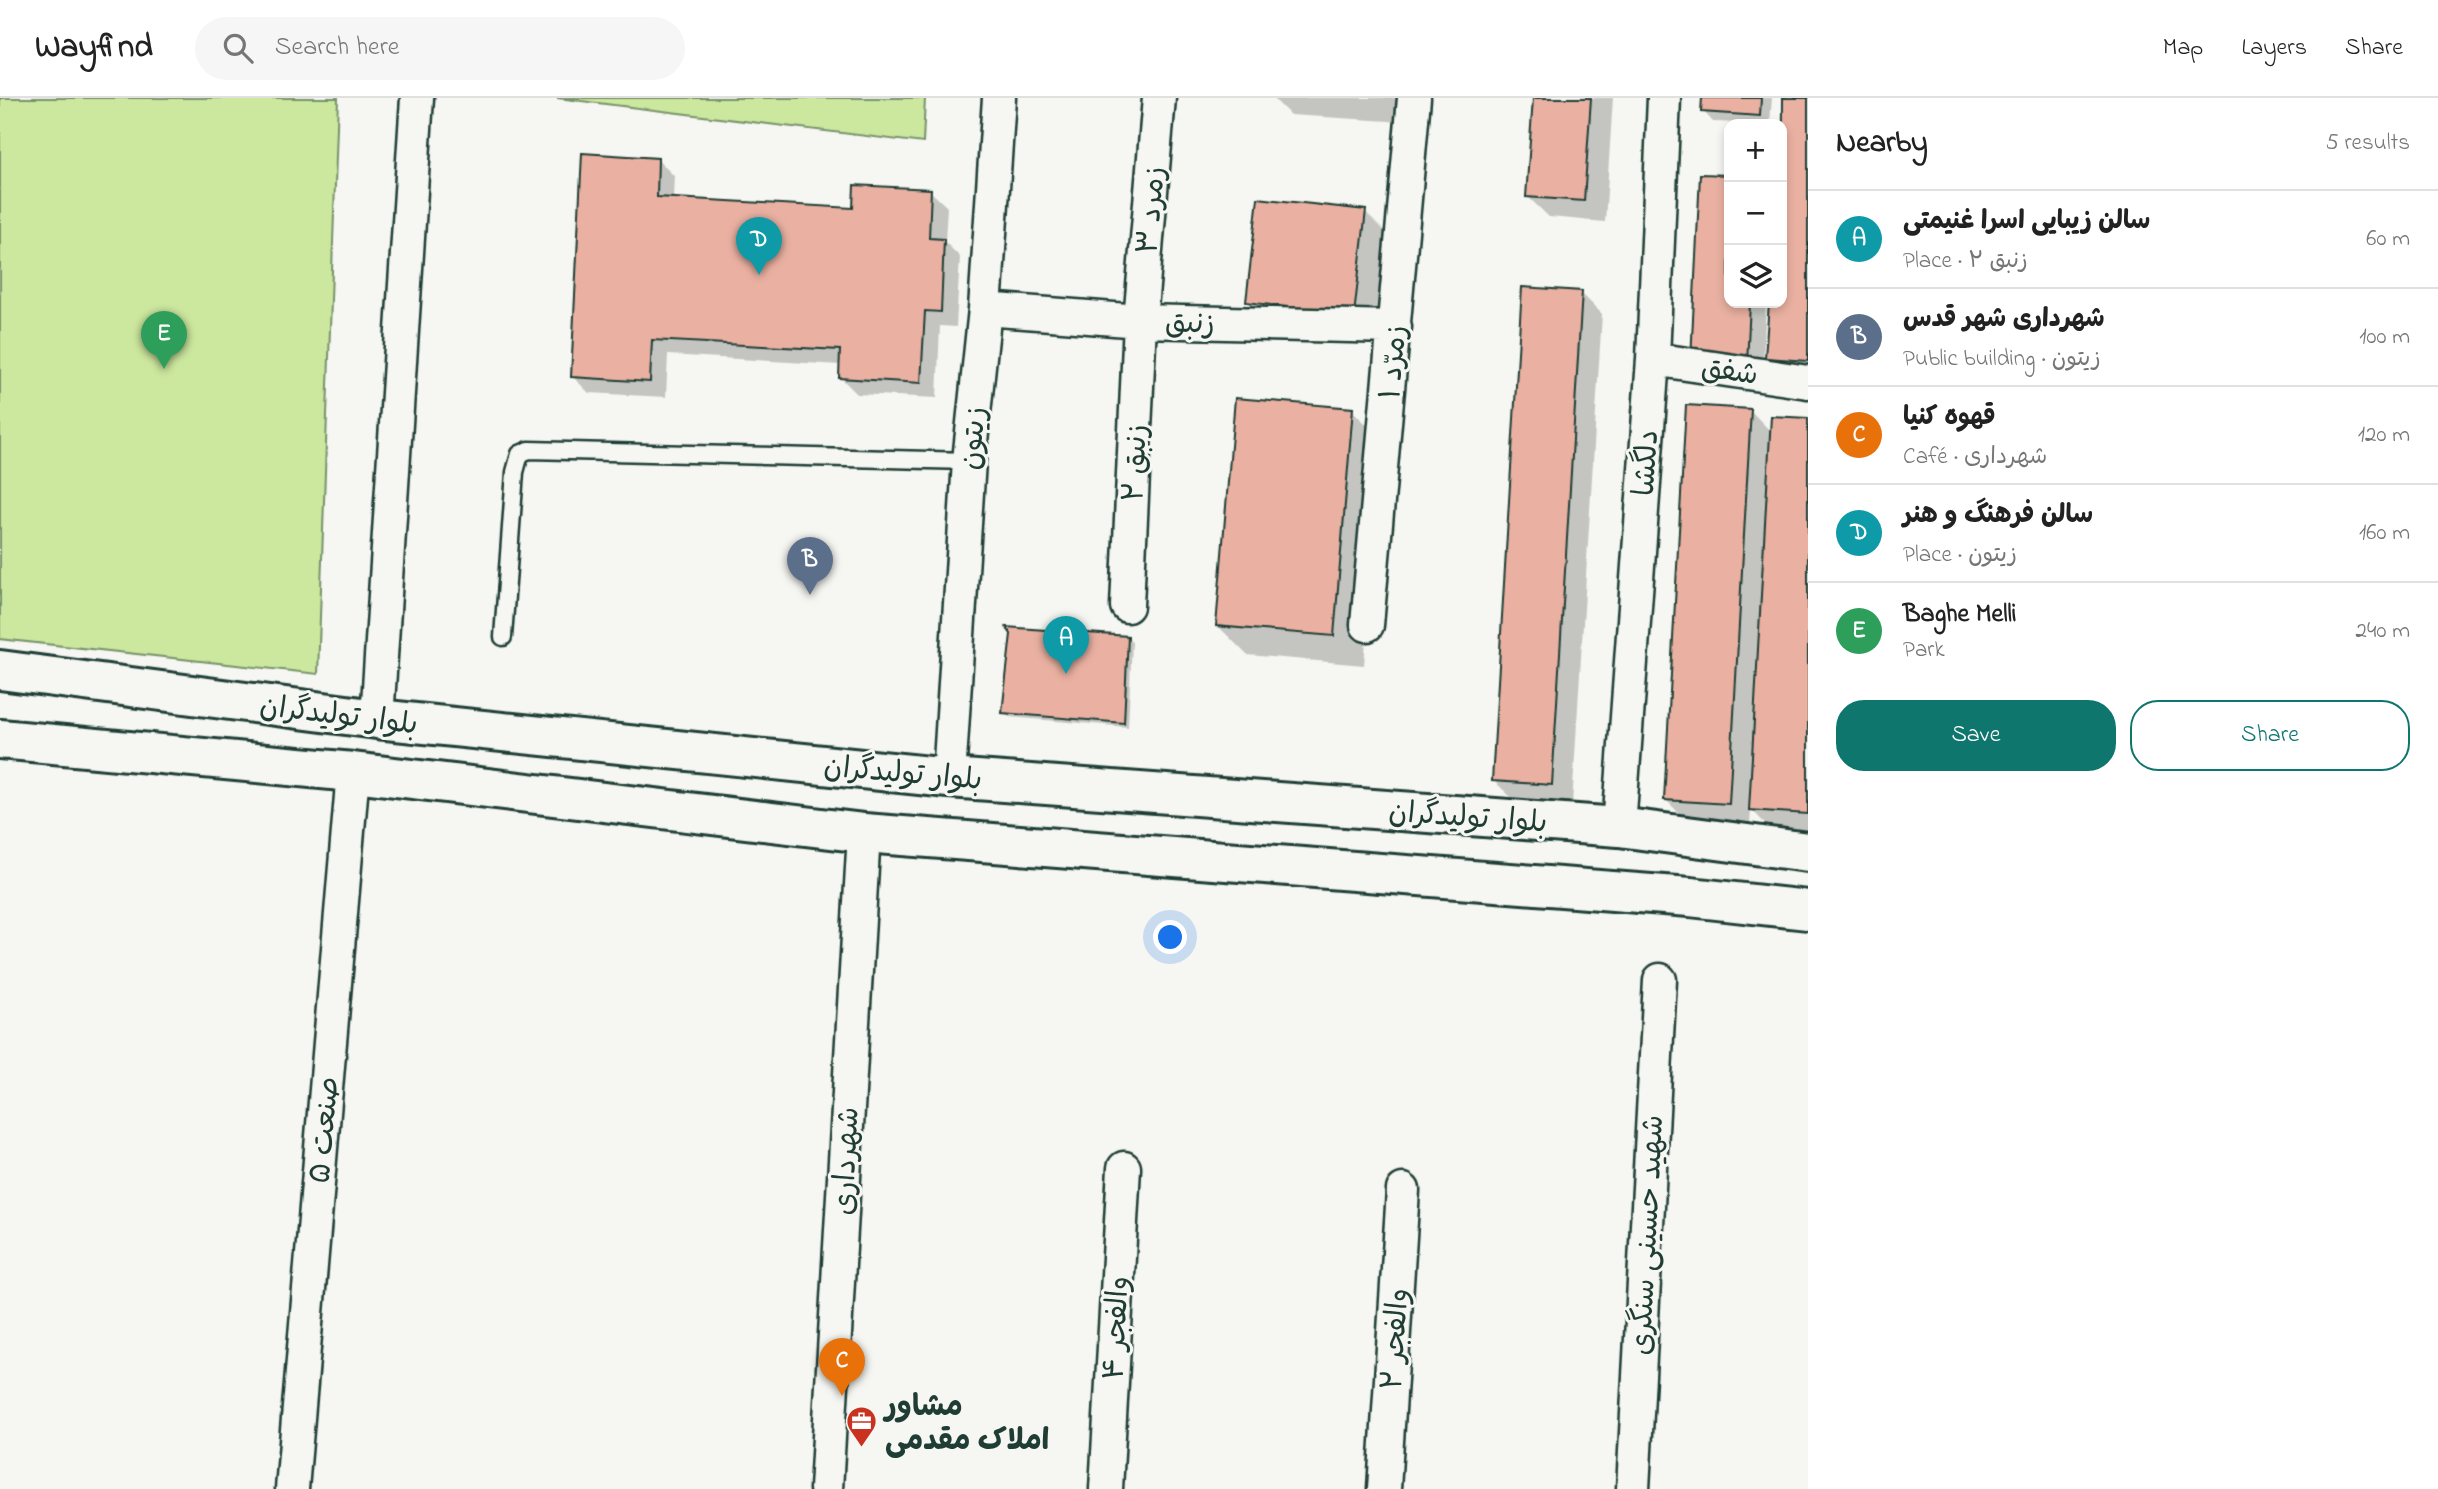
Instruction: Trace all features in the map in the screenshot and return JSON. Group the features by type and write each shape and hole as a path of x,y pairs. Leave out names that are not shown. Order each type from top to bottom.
{"main road":[{"name":"بلوار تولیدگران","path":"0,670 377,719 950,778 1619,827 1808,852"},
{"name":"بلوار تولیدگران","path":"0,739 353,772 864,833 1690,897 1808,910"}],"street":[{"path":"377,719 417,98"},
{"name":"زیتون","path":"950,778 969,461 985,309 999,98"},
{"name":"زمرد ۳","path":"1140,321 1159,98"},
{"name":"زمرّد ۱","path":"1367,625 1414,98"},
{"name":"دلگشا","path":"1619,827 1653,359 1664,98"},
{"name":"زنبق","path":"985,309 1140,321 1395,327"},
{"name":"زنبق ۲","path":"1127,606 1140,321"},
{"name":"شفق","path":"1653,359 1808,382"},
{"name":"صنعت ۵","path":"292,1489 353,772"},
{"name":"شهرداری","path":"827,1489 864,833"},
{"name":"شهید حسینی سنگری","path":"1633,1489 1660,981"},
{"name":"والفجر ۴","path":"1107,1489 1124,1168"},
{"name":"والفجر ۲","path":"1384,1489 1403,1190"}],"lane":[{"path":"503,637 515,472 520,454 529,450 969,461"}],"green space":[{"path":"0,98 338,98 318,674 0,639"},
{"path":"557,98 925,98 923,143"}],"building":[{"path":"1533,98 1591,98 1584,201 1526,197"},
{"path":"1702,98 1761,98 1760,116 1701,112"},
{"path":"1783,98 1808,98 1808,361 1765,358 1769,308 1787,308 1787,119 1783,119"},
{"path":"582,153 658,158 657,197 853,208 854,185 931,189 929,238 944,239 941,312 925,311 921,383 839,378 840,350 652,340 650,382 571,377"},
{"path":"1700,174 1724,175 1724,308 1750,308 1747,364 1691,360"},
{"path":"1258,198 1366,210 1354,315 1246,302"},
{"path":"1522,287 1582,291 1552,785 1492,781"},
{"path":"1235,398 1353,408 1334,636 1216,626"},
{"path":"1686,405 1751,409 1729,804 1664,800"},
{"path":"1771,416 1808,418 1808,814 1749,810"},
{"path":"1006,627 1128,636 1124,723 1002,713 1011,634"}],"place":[{"name":"سالن فرهنگ و هنر","path":"759,275"},
{"name":"Baghe Melli","path":"164,369"},
{"name":"شهرداری شهر قدس","path":"810,595"},
{"name":"سالن زیبایی اسرا غنیمتی","path":"1066,674"},
{"name":"قهوه کنیا","path":"842,1396"},
{"name":"مشاور املاک مقدمی","path":"862,1449"}]}
